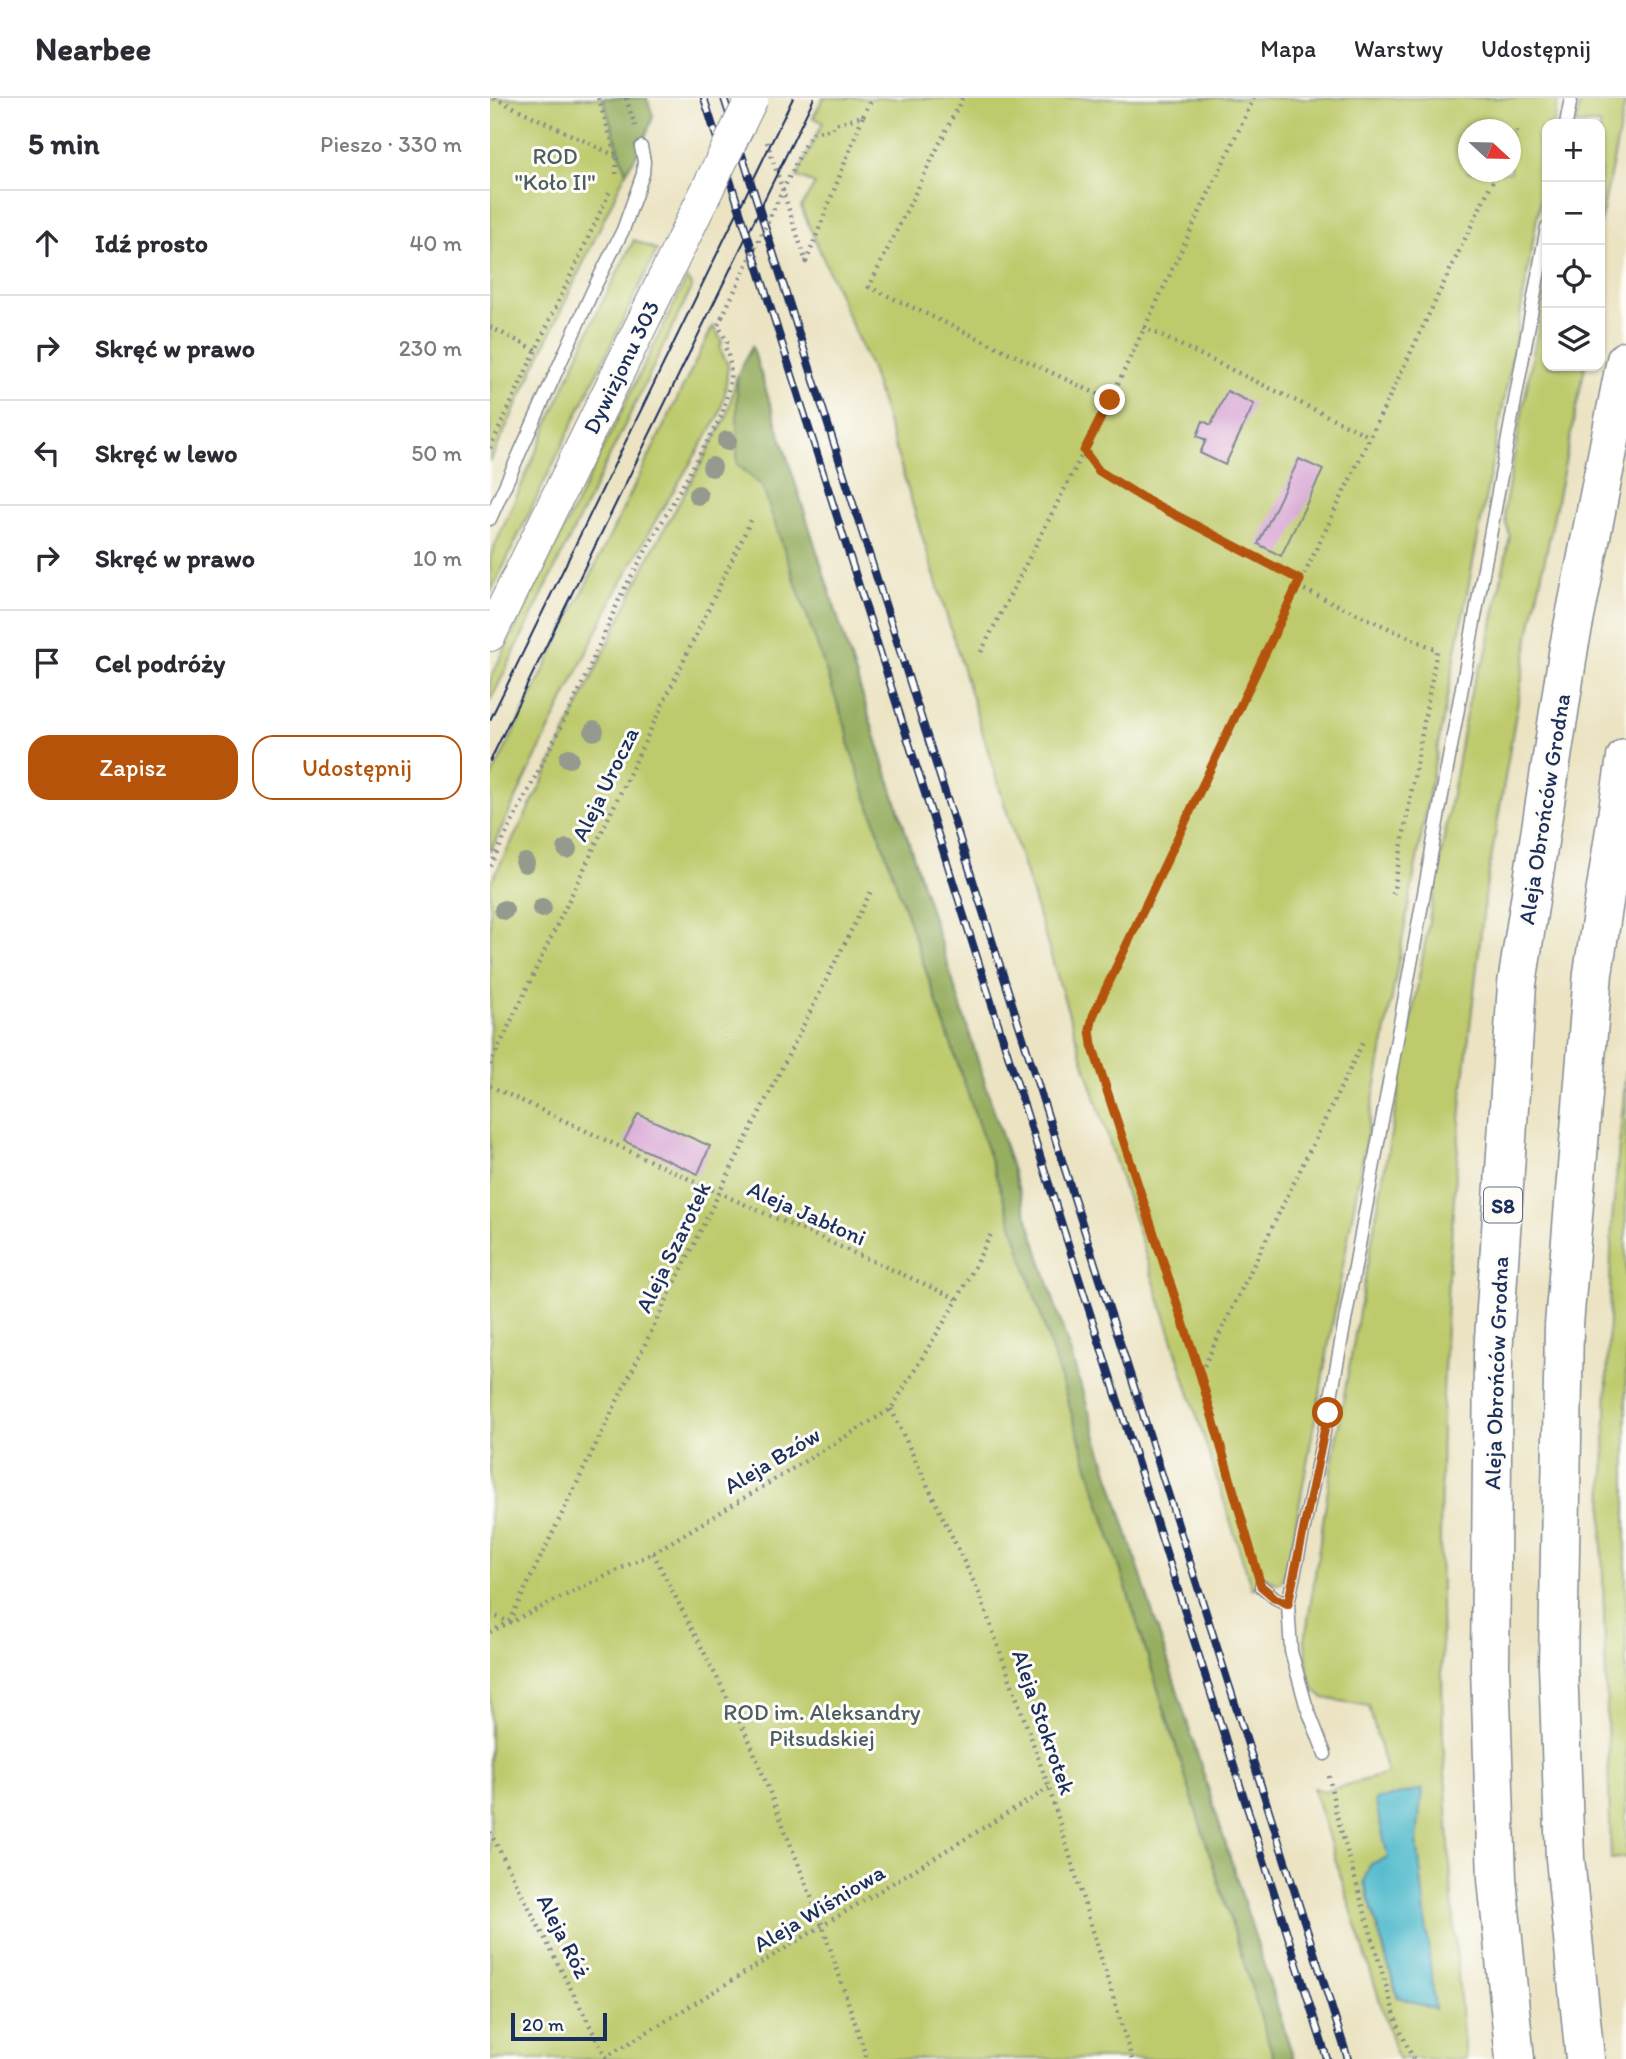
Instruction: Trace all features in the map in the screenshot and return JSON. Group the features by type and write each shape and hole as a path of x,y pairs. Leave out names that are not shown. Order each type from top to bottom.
{"highway":[{"name":"Aleja Obrońców Grodna","path":"1515,2059 1497,1879 1490,1668 1493,1356 1514,1026 1519,971 1569,646 1626,360"},
{"path":"1585,2059 1566,1858 1558,1665 1564,1325 1592,973 1626,758"}],"street":[{"name":"Dywizjonu 303","path":"490,635 752,98"}],"lane":[{"path":"1567,119 1571,98"},
{"path":"490,519 593,289 623,230 643,174 641,147"},
{"path":"1325,1754 1306,1705 1292,1651 1288,1604 1328,1413 1544,245"},
{"path":"1261,1586 1275,1598 1288,1604"}],"path":[{"path":"494,98 617,157"},
{"path":"490,448 615,180 617,157 598,98"},
{"path":"626,98 641,147"},
{"path":"752,98 806,262 872,98"},
{"path":"962,98 869,288 1110,400"},
{"path":"981,653 1110,400 1254,98"},
{"path":"490,866 580,689 622,593 722,415 732,362 719,325 807,140 813,133 832,129 835,124 863,116"},
{"path":"1261,1586 1200,1374 1097,1059 1090,1030 1093,1016 1492,182"},
{"path":"490,327 536,350"},
{"path":"1143,327 1369,436"},
{"path":"1084,451 1099,471 1143,498 1300,580"},
{"name":"Aleja Urocza","path":"490,1065 752,518"},
{"path":"1298,587 1437,650 1393,894"},
{"name":"Aleja Szarotek","path":"509,1622 719,1193 872,889"},
{"path":"1200,1374 1364,1040"},
{"name":"Aleja Jabłoni","path":"490,1086 958,1300"},
{"name":"Aleja Bzów","path":"490,1632 653,1553 891,1409 958,1300 991,1234"},
{"name":"Aleja Stokrotek","path":"891,1409 979,1592 1049,1788 1132,2059"},
{"path":"653,1553 750,1742 822,1927 867,2059"},
{"path":"490,1614 509,1622"},
{"path":"1325,1754 1336,1813 1397,2023 1413,2059"},
{"name":"Aleja Wiśniowa","path":"606,2057 1049,1788"},
{"name":"Aleja Róż","path":"490,1832 606,2057"}],"green space":[{"name":"ROD \"Koło II\"","path":"490,98 603,98 626,172 490,462"},
{"path":"603,98 647,98 653,117 641,147 626,172"},
{"path":"823,98 1558,98 1555,119 1542,119 1542,189 1518,327 1432,777 1289,1562 1281,1582 1276,1584 1270,1579 1269,1583 1252,1589 1074,1031 871,369 801,207 815,184 797,177 823,122 813,118"},
{"path":"1581,98 1626,98 1605,201 1605,119 1577,119"},
{"path":"634,240 657,250 490,594 490,557 595,317"},
{"path":"687,278 692,287 490,702 490,679"},
{"path":"1542,306 1542,371 1584,371 1530,631 1486,889 1462,1096 1448,1277 1440,1538 1443,1736 1465,2059 1398,2059 1313,1788 1324,1791 1387,1774 1369,1706 1324,1698 1314,1689 1308,1671 1305,1640 1332,1463 1465,718 1474,683 1485,660 1510,536 1504,510","holes":["1421,1789 1417,1839 1434,2009 1397,1997 1364,1882 1370,1864 1388,1858"]},
{"path":"713,326 722,341 720,349 728,365 719,416 657,518 614,596 490,852 490,780"},
{"path":"752,346 1294,2059 1274,2059 1009,1214 850,748 848,734 762,486 737,464 737,376"},
{"name":"ROD im. Aleksandry Piłsudskiej","path":"737,376 737,464 762,485 848,734 850,748 1009,1214 1274,2059 490,2059 490,884 542,783 650,555 726,418"},
{"path":"1626,1070 1626,1857 1611,1859 1602,1544 1612,1222"}],"water":[{"path":"1422,1789 1417,1839 1435,2009 1398,1997 1364,1882 1370,1864 1388,1858 1375,1800"}],"building":[{"path":"1227,391 1254,404 1225,465 1200,453 1206,440 1197,436 1203,421 1211,425"},
{"path":"1299,459 1323,470 1281,556 1258,544"},
{"path":"638,1114 710,1146 698,1174 624,1141"}],"tram line":[{"path":"490,720 793,98"},
{"path":"490,761 814,98"}],"railway":[{"path":"704,98 1327,2059"},
{"path":"724,98 1348,2059"}],"route":[{"path":"1110,400 1084,451 1099,471 1143,498 1300,580 1093,1016 1090,1030 1092,1045 1200,1374 1261,1586 1275,1598 1288,1604 1328,1413"}]}
